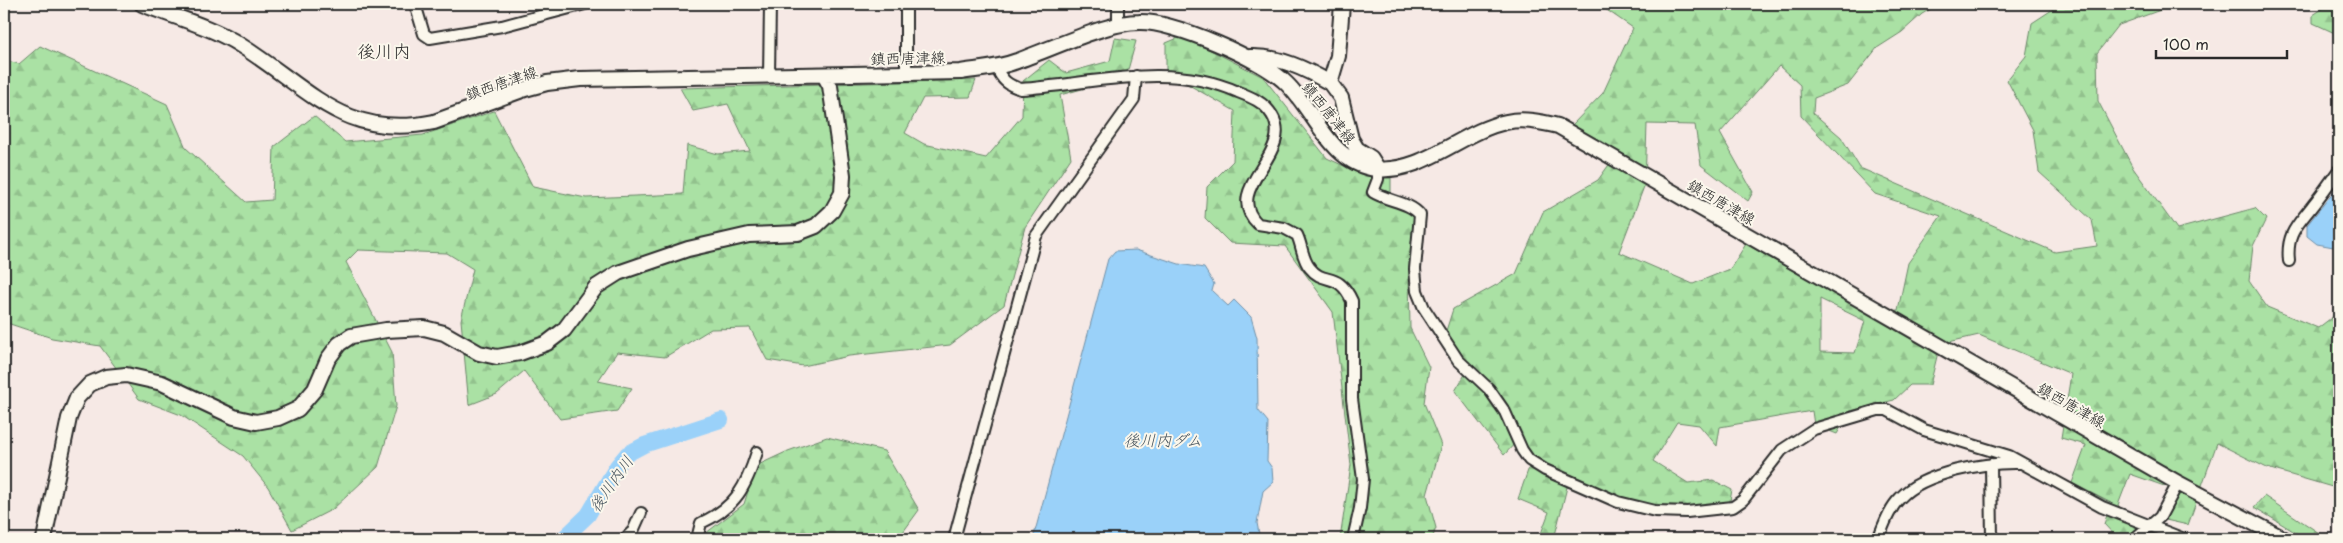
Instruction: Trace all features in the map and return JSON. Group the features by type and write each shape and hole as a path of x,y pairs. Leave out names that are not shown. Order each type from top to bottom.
{"main road":[{"name":"鎮西唐津線","path":"142,4 205,28 239,44 334,110 361,122 383,127 415,126 434,122 548,83 580,79 962,72 1015,62 1118,25 1137,22 1173,27 1194,33 1270,71 1286,82 1303,102 1332,145 1345,157 1366,167 1393,169 1413,164 1488,127 1507,122 1525,120 1558,126 2178,483 2284,539"},
{"path":"1330,83 1338,56 1342,4"},
{"path":"1244,58 1258,57 1302,67 1330,83 1341,98 1351,139 1357,149 1372,158 1378,169"},
{"path":"44,539 69,418 77,398 90,384 106,378 126,375 162,383 234,417 256,422 278,418 298,408 315,389 328,358 339,344 351,336 386,330 424,328 444,333 479,353 497,357 520,353 547,343 564,330 596,287 618,273 696,247 749,235 798,232 816,226 832,211 842,193 843,175 830,86 824,75"}],"street":[{"path":"415,4 424,34 430,38 440,38 502,26 586,4"},
{"path":"769,76 770,4"},
{"path":"906,4 906,68"},
{"path":"1118,4 1118,25"},
{"path":"996,67 1001,77 1009,86 1021,89 1136,76 1190,78 1222,85 1254,99 1265,106 1273,116 1276,126 1276,137 1246,195 1248,211 1258,224 1284,228 1297,235 1308,267 1314,272 1342,284 1352,301 1352,399 1363,479 1360,508 1353,539"},
{"path":"954,539 1036,236 1134,99 1136,76"},
{"path":"1378,169 1378,179 1373,192 1383,199 1404,205 1420,215 1415,269 1417,291 1424,308 1458,360 1489,389 1505,412 1522,450 1529,460 1545,470 1618,502 1655,511 1687,512 1725,509 1743,500 1782,450 1814,429 1878,410 1887,410 1924,430 2009,456 2102,507 2133,521 2152,526 2184,539"},
{"path":"2289,261 2289,239 2303,214 2316,202 2339,170"},
{"path":"698,534 701,523 716,517 736,500 748,481 757,452"},
{"path":"1878,539 1892,508 1900,498 1914,487 1950,472 1991,464 2021,463"},
{"path":"1991,464 1992,539"},
{"path":"2134,539 2152,526 2160,517 2178,483"},
{"path":"625,539 640,518"}],"green space":[{"path":"1598,4 1966,4 1965,6 1934,7 1922,14 1902,32 1877,48 1848,85 1814,98 1813,113 1841,137 1860,168 2055,252 2097,246 2092,220 2039,172 2033,130 2007,80 2026,56 2032,23 2061,4 2177,4 2119,25 2097,53 2098,101 2133,168 2177,229 2255,208 2266,219 2253,246 2249,281 2267,307 2318,328 2339,312 2339,489 2267,468 2217,443 2188,525 2161,519 2170,488 2130,474 2118,505 2140,527 2131,539 2118,539 2104,524 2111,503 2072,483 2086,445 2061,438 2071,374 1979,335 1940,344 1930,385 1910,385 1894,400 1850,411 1837,434 1814,425 1812,411 1720,427 1717,446 1699,425 1677,422 1653,461 1688,483 1713,480 1732,490 1729,506 1655,505 1567,487 1554,539 1539,539 1549,512 1518,499 1533,456 1519,439 1504,455 1455,391 1470,366 1445,334 1453,309 1516,274 1543,212 1598,180 1616,155 1572,125 1603,93 1633,28","holes":["1779,66 1800,85 1801,116 1875,194 1941,216 1908,263 1898,310 1869,313 1746,244 1730,269 1693,284 1619,252 1645,184 1647,124 1695,125 1701,165 1748,201 1753,192 1720,133","1820,299 1865,321 1855,353 1820,352"]},
{"path":"2330,4 2339,4 2339,35 2313,23 2313,15"},
{"path":"1183,36 1263,77 1327,158 1365,176 1391,178 1391,204 1415,214 1409,273 1410,328 1429,367 1424,403 1441,445 1427,495 1436,528 1432,539 1340,539 1351,465 1333,312 1285,246 1230,243 1205,218 1207,187 1233,161 1235,111 1166,72 1166,43"},
{"path":"1115,38 1136,41 1126,77 1060,95 1071,158 1025,227 1004,305 950,345 849,356 803,366 767,360 750,328 711,329 665,357 617,352 598,381 632,388 617,411 560,419 524,371 497,394 469,405 461,320 473,269 447,253 358,250 346,262 392,352 396,406 378,467 333,509 292,530 268,487 243,456 181,415 139,399 100,346 52,338 4,322 4,60 19,64 40,46 167,104 186,148 246,202 272,200 274,147 314,116 345,142 423,135 494,111 533,187 586,198 683,194 687,145 718,154 750,151 728,104 693,111 680,88 976,80 970,97 923,98 905,133 924,144 986,158 1022,116 1023,81 1049,60 1066,73 1110,61"},
{"path":"827,437 884,451 919,510 898,539 704,539 706,533 744,504 756,466 788,451"},
{"path":"2264,496 2328,539 2306,539 2254,507"}],"water":[{"path":"2339,185 2339,248 2317,244 2307,236 2307,225"},
{"name":"後川内ダム","path":"1136,250 1179,264 1204,268 1214,284 1212,291 1228,306 1234,300 1251,317 1257,338 1258,410 1268,422 1267,461 1272,468 1273,482 1263,491 1257,523 1260,539 1033,539 1108,259 1115,251"}],"waterway":[{"name":"後川内川","path":"563,539 588,515 617,466 627,454 644,445 721,420"}],"district":[{"name":"後川内","path":"384,50"}]}
